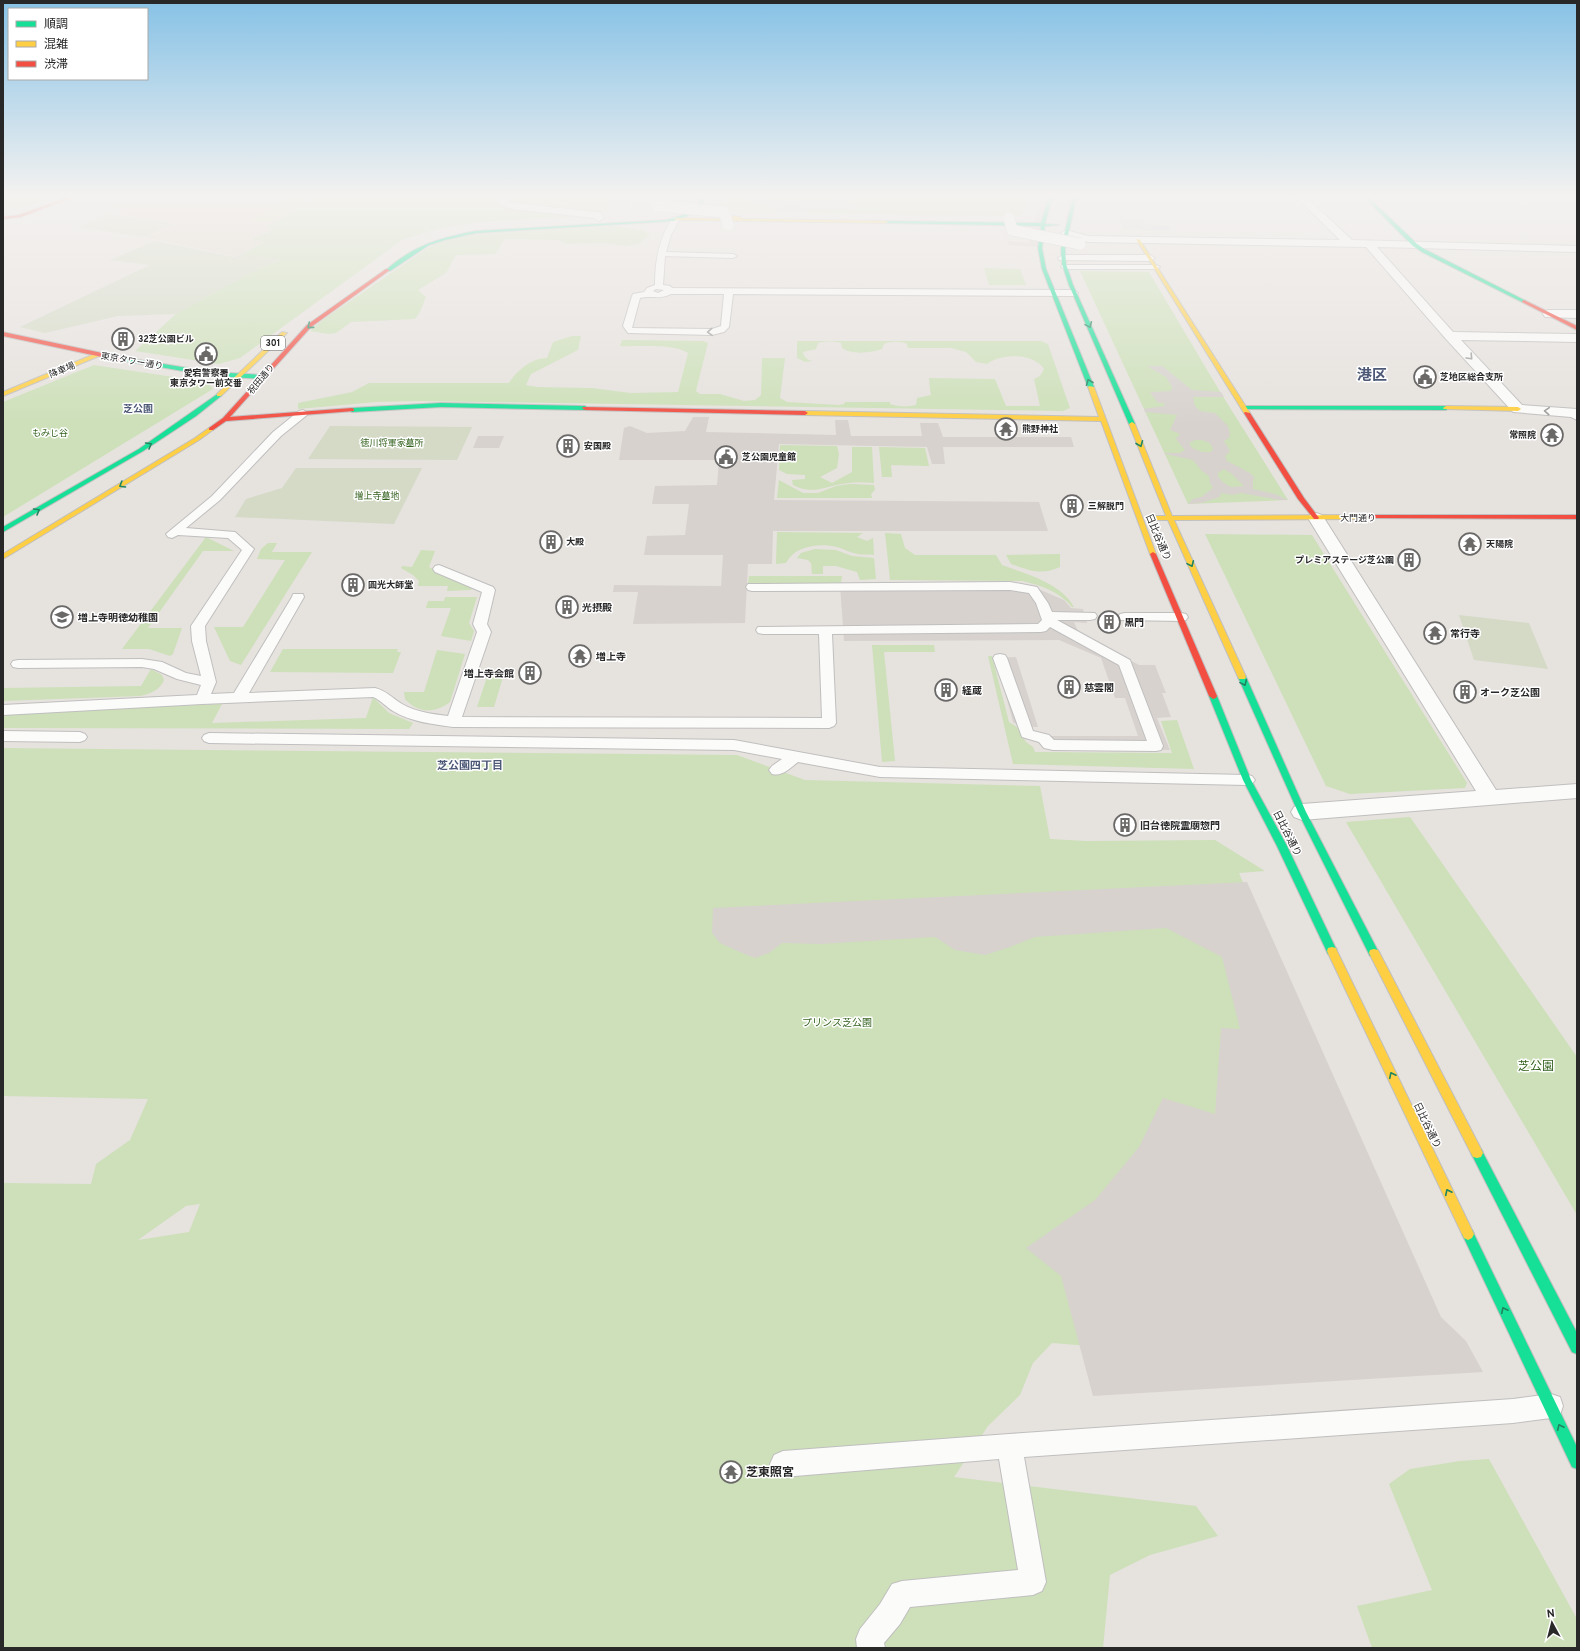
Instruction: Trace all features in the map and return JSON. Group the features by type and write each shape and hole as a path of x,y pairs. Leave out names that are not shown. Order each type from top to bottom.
{"main road":[{"name":"祝田通り","path":"3,557 197,439 225,419 263,377 276,360 309,326 385,272"},
{"name":"日比谷通り","path":"1045,272 1103,419 1138,518 1181,617 1247,780 1286,853 1577,1462"},
{"name":"日比谷通り","path":"1067,272 1074,293 1126,410 1170,518 1302,812 1577,1347"},
{"path":"1159,272 1304,502 1316,518"},
{"path":"1468,272 1577,328"},
{"name":"祝田通り","path":"3,530 169,432 213,400 294,325"},
{"name":"東京タワー通り","path":"3,334 97,355 212,374 263,377"},
{"name":"降車場","path":"3,394 97,355"},
{"path":"225,419 256,418 403,405 490,405 1103,419"},
{"path":"1244,408 1518,409"},
{"name":"大門通り","path":"1138,518 1577,517"}],"street":[{"path":"1394,272 1450,336 1518,409 1576,413 1577,416"},
{"path":"1549,314 1577,314"},
{"path":"1450,336 1577,338"},
{"path":"1316,518 1490,797"},
{"path":"1302,812 1577,791"}],"lane":[{"path":"659,272 659,287"},
{"path":"649,293 648,289 659,287 667,288 669,291"},
{"path":"729,291 725,327 721,330 712,332 631,331 628,329 627,326 636,296 649,293 661,295 669,291 729,291 1074,293"},
{"path":"202,699 209,682 199,640 198,626 248,550 232,534 174,533 216,498 277,434 302,413"},
{"path":"439,569 489,590 480,624 484,632 453,722"},
{"path":"752,586 1010,586 1033,590 1042,603 1048,618 1125,663 1156,746 1053,745 1049,744 1044,738 1027,734 1000,658"},
{"path":"239,697 298,597"},
{"path":"1048,618 1090,616"},
{"path":"1125,617 1181,617"},
{"path":"764,630 1041,628 1048,618"},
{"path":"3,710 239,697 375,692 384,695 396,708 417,716 453,722 829,723 825,630"},
{"path":"18,664 142,663 157,665 182,676 209,682"},
{"path":"3,736 80,737"},
{"path":"209,738 734,745 880,772 1247,780"},
{"path":"777,770 796,756"},
{"path":"783,1464 1009,1446 1513,1411 1551,1406"},
{"path":"871,1648 870,1639 890,1614 902,1594 1033,1582 1009,1446"}],"green space":[{"path":"135,272 252,272 176,314 118,316 45,333 20,327"},
{"path":"358,272 240,358 219,364 135,351 176,314 250,273"},
{"path":"392,272 447,272 418,290 426,297 420,312 415,319 351,322 336,333 328,334 310,331 321,321"},
{"path":"985,272 1021,272 1026,285 989,285"},
{"path":"1080,272 1149,272 1222,395 1288,500 1188,504"},
{"path":"572,336 581,336 578,350 531,374 526,385 537,387 592,388 631,393 678,392 688,353 673,348 655,346 620,346 622,340 703,341 708,343 696,391 700,394 720,394 744,401 755,400 761,395 762,358 785,358 780,398 787,402 839,405 844,404 845,402 890,402 890,404 896,406 910,406 916,405 917,398 931,395 929,378 995,379 1006,406 1040,406 1034,379 1040,376 1044,369 1033,360 1025,357 1017,356 1000,358 987,364 976,362 966,352 951,348 908,348 907,344 905,343 893,342 884,344 882,349 878,350 851,352 842,348 841,343 824,342 818,343 816,349 803,352 806,358 813,361 805,362 797,358 797,341 1041,341 1048,344 1070,408 1063,411 420,401 376,402 298,409 298,403 352,392 369,383 509,383 521,369 530,362 547,358 553,342"},
{"name":"もみじ谷","path":"94,365 207,382 213,389 3,517 3,402"},
{"name":"徳川将軍家墓所","path":"330,426 472,427 457,460 308,459"},
{"path":"780,445 837,446 839,454 837,468 820,477 832,483 852,472 852,447 872,447 874,483 850,483 812,490 800,488 793,485 792,480 805,479 805,475 787,474 779,470"},
{"path":"879,447 925,448 929,466 891,465 892,477 882,477"},
{"name":"増上寺墓地","path":"296,468 422,468 394,524 235,517 246,499 282,488"},
{"path":"779,480 803,493 818,493 836,486 850,484 874,485 875,490 871,494 872,498 777,498"},
{"path":"777,532 863,533 857,537 867,541 873,538 874,555 860,554 837,547 823,545 802,549 795,552 786,563 776,564"},
{"path":"885,533 901,534 905,548 915,555 996,555 1002,565 1042,580 1061,592 1074,607 1072,607 1062,597 1050,590 1022,581 890,580"},
{"path":"1205,534 1312,535 1467,783 1465,788 1350,794 1326,786"},
{"path":"206,537 234,551 203,551 148,628 182,628 173,654 170,656 149,649 122,649"},
{"path":"268,543 277,543 272,552 312,552 241,665 230,661 214,627 243,627 285,560 257,559 261,549"},
{"path":"815,549 836,550 852,556 874,558 876,579 860,580 857,572 836,566 823,566 823,574 812,574 811,563 808,560 797,558 801,553"},
{"path":"421,550 435,551 429,567 452,580 472,588 471,590 447,591 448,586 418,586 419,581 413,575 401,568 402,566 412,567"},
{"path":"1060,554 1060,567 1041,572 1011,564 1006,555"},
{"path":"749,576 842,576 841,583 748,584"},
{"path":"445,597 477,597 469,623 474,631 471,641 441,636 451,608 426,608 428,601 444,601"},
{"path":"1459,615 1529,623 1548,669 1474,660"},
{"path":"872,645 934,645 935,652 884,652 895,761 882,762"},
{"path":"283,649 398,649 397,652 401,652 393,673 270,672"},
{"path":"437,650 465,654 450,702 438,709 421,709 410,704 405,699 404,692 424,692"},
{"path":"988,656 992,656 1009,722 1017,727 1026,742 1033,747 1035,752 1172,753 1161,721 1177,720 1194,769 1013,764"},
{"path":"151,669 162,675 164,680 154,691 140,696 3,701 3,688 141,686"},
{"path":"487,677 503,677 494,707 477,707"},
{"path":"373,697 389,713 413,723 409,729 3,728 3,713 222,704 212,723 366,718"},
{"name":"プリンス芝公園","path":"3,748 737,755 805,780 1040,786 1050,839 1086,841 1215,840 1265,871 1239,873 1417,1294 1127,1349 1052,1343 1033,1363 1020,1395 988,1426 954,1477 1196,1506 1218,1536 1150,1555 1110,1575 1103,1648 3,1648 3,1183 91,1184 96,1164 130,1140 148,1099 3,1096","holes":["200,1204 189,1232 138,1240 186,1206"]},
{"name":"芝公園","path":"1410,817 1577,1057 1577,1215 1346,822"},
{"path":"1489,1459 1577,1619 1577,1648 1372,1648 1357,1606 1432,1590 1389,1484 1410,1469 1460,1461"}],"shaded area":[{"path":"1147,366 1162,366 1192,390 1221,392 1224,397 1193,397 1195,406 1200,411 1215,413 1228,426 1230,433 1229,438 1224,441 1230,451 1225,456 1227,461 1250,473 1255,478 1253,480 1253,489 1275,494 1288,500 1241,493 1233,495 1221,493 1220,497 1201,503 1188,504 1193,499 1201,497 1213,488 1210,483 1209,476 1202,471 1193,460 1164,453 1180,453 1185,450 1176,439 1180,434 1170,430 1177,415 1145,412 1144,409 1164,406 1165,403 1158,403 1150,392 1171,391 1172,387 1166,377","holes":["1195,440 1202,440 1210,443 1213,449 1211,452 1202,452 1192,448 1189,443","1224,469 1232,474 1244,486 1231,487 1224,483 1218,477 1218,473"]},
{"path":"693,417 709,417 706,432 836,435 835,420 848,420 851,436 922,436 920,423 938,423 943,437 1071,437 1074,447 943,447 945,464 932,464 927,447 779,444 774,500 1039,502 1048,531 773,531 772,564 748,564 745,623 633,624 638,592 613,592 614,585 721,586 723,555 644,555 647,536 685,535 689,504 652,504 655,486 717,485 719,460 619,460 624,428 630,426 647,433 685,431"},
{"path":"478,436 504,436 499,448 473,448"},
{"path":"840,585 1036,588 1064,600 1071,608 1083,609 1087,623 1074,622 1078,631 1139,665 1155,665 1166,693 1162,693 1171,717 1157,718 1170,750 1054,749 1046,736 1138,736 1125,698 1115,698 1101,658 1059,640 844,641"},
{"path":"1016,657 1038,727 1020,727 1013,722 996,658"},
{"path":"1247,882 1441,1317 1466,1341 1483,1372 1093,1396 1061,1276 1026,1248 1095,1200 1139,1147 1163,1098 1215,1114 1221,1028 1240,1029 1222,957 1166,928 1035,937 985,955 955,950 935,937 820,944 782,943 769,953 755,958 720,943 712,933 713,908"}],"traffic: fast":[{"path":"1045,272 1091,387"},
{"path":"1067,272 1132,424"},
{"path":"1466,272 1524,301"},
{"path":"121,359 212,374 263,377"},
{"path":"3,530 114,467 168,433 219,395"},
{"path":"352,410 441,405 585,408"},
{"path":"1244,408 1446,408"},
{"path":"1242,677 1302,812 1374,953"},
{"path":"1213,696 1247,780 1282,846 1332,951"},
{"path":"1477,1153 1577,1347"},
{"path":"1468,1234 1577,1462"}],"traffic: slow":[{"path":"1158,272 1247,413"},
{"path":"219,395 284,333"},
{"path":"3,394 97,355"},
{"path":"1091,387 1153,554"},
{"path":"1446,408 1518,409"},
{"path":"805,413 1103,419"},
{"path":"1132,424 1170,518 1242,677"},
{"path":"3,557 211,429"},
{"path":"1156,518 1369,517"},
{"path":"1332,951 1468,1234"},
{"path":"1374,953 1477,1153"}],"traffic: jam":[{"path":"211,429 225,419 309,326 385,272"},
{"path":"1524,301 1577,328"},
{"path":"3,334 121,359"},
{"path":"585,408 805,413"},
{"path":"225,419 352,410"},
{"path":"1247,413 1301,499 1316,518"},
{"path":"1369,517 1577,517"},
{"path":"1153,554 1213,696"}],"place":[{"name":"32芝公園ビル","path":"123,339"},
{"name":"愛宕警察署 東京タワー前交番","path":"206,354"},
{"name":"芝地区総合支所","path":"1425,377"},
{"name":"熊野神社","path":"1006,429"},
{"name":"常照院","path":"1552,435"},
{"name":"安国殿","path":"568,446"},
{"name":"芝公園児童館","path":"726,457"},
{"name":"三解脱門","path":"1072,506"},
{"name":"大殿","path":"551,542"},
{"name":"天陽院","path":"1470,544"},
{"name":"プレミアステージ芝公園","path":"1409,560"},
{"name":"圓光大師堂","path":"353,585"},
{"name":"光摂殿","path":"567,607"},
{"name":"増上寺明徳幼稚園","path":"62,617"},
{"name":"黒門","path":"1109,622"},
{"name":"常行寺","path":"1435,633"},
{"name":"増上寺","path":"580,656"},
{"name":"増上寺会館","path":"530,673"},
{"name":"慈雲閣","path":"1069,687"},
{"name":"経蔵","path":"946,690"},
{"name":"オーク芝公園","path":"1465,692"},
{"name":"旧台徳院霊廟惣門","path":"1125,825"},
{"name":"芝東照宮","path":"731,1472"}],"district":[{"name":"港区","path":"1372,375"},
{"name":"芝公園","path":"138,408"},
{"name":"芝公園四丁目","path":"470,765"}]}
